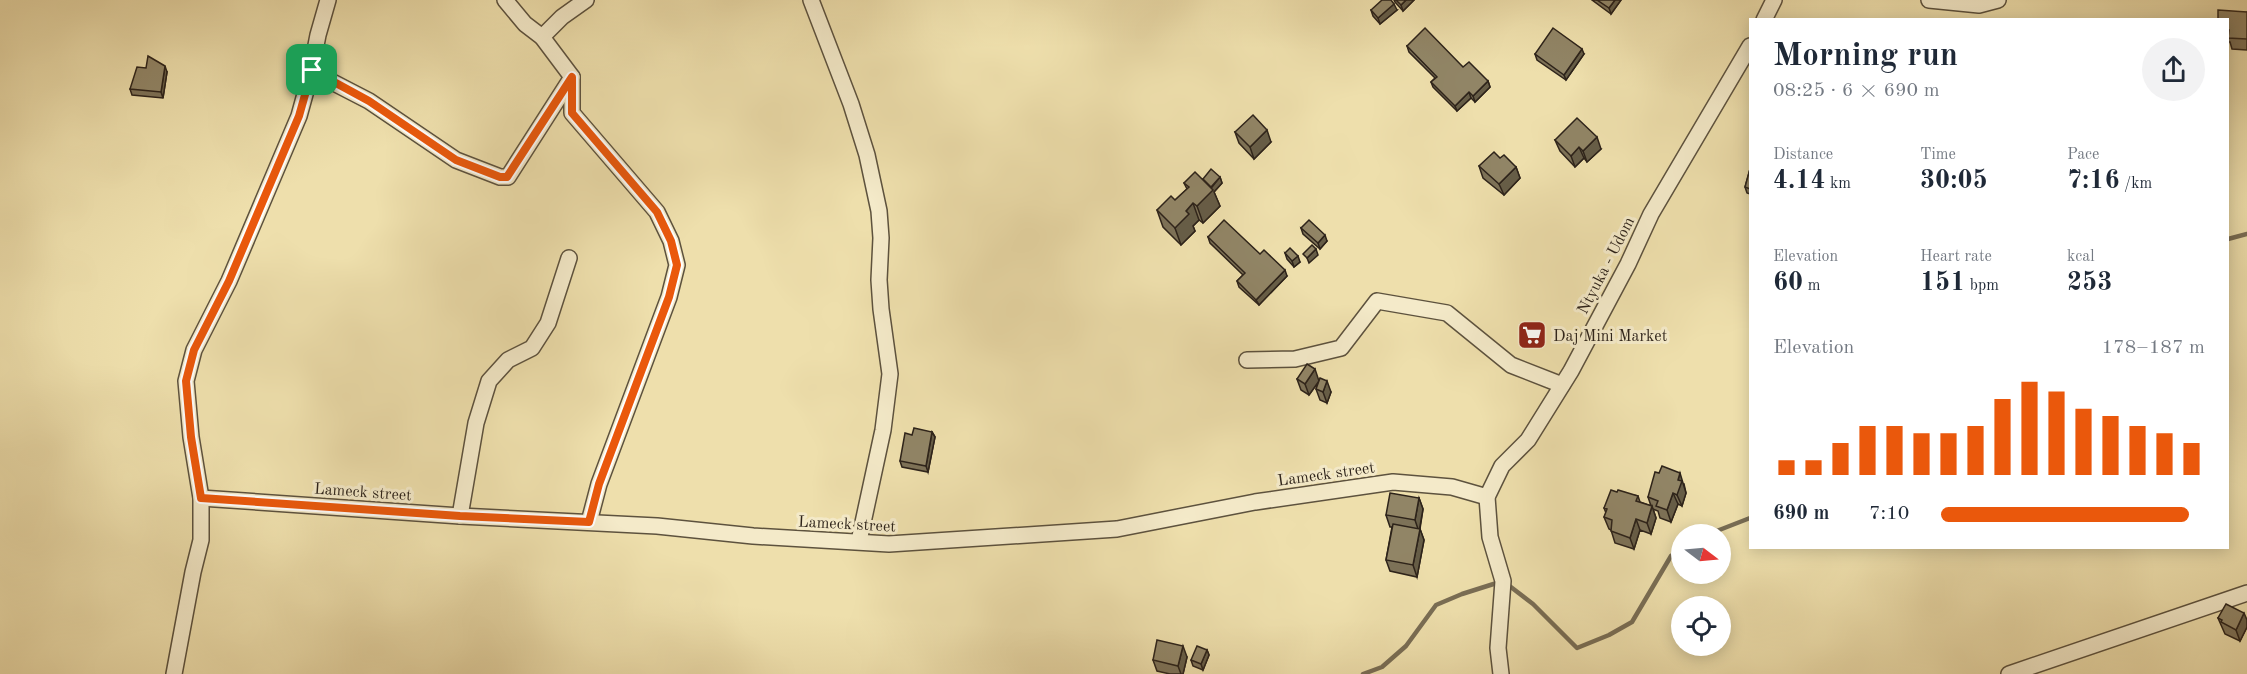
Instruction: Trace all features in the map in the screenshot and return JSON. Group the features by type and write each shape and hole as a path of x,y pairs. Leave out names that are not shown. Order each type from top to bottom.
{"street":[{"path":"174,674 201,540 201,498 191,437 186,381 194,350 229,281 299,116 328,0"},
{"path":"505,0 525,24 542,37 572,77 572,113 657,212 671,241 677,265 669,297 599,484 589,522"},
{"path":"542,37 562,17 586,0"},
{"path":"811,0 851,104 867,155 879,211 881,238 879,290 890,374 883,430 859,541"},
{"path":"1765,18 1774,0"},
{"path":"1929,0 1979,5 1998,0"},
{"name":"Ntyuka - Udom","path":"1487,497 1502,466 1528,440 1562,385 1628,264 1651,214 1749,48"},
{"path":"312,70 369,101 456,160 500,177 507,177 572,77"},
{"path":"460,516 476,423 489,381 508,360 532,348 548,323 569,258"},
{"path":"1247,360 1295,359 1341,348 1377,301 1447,313 1510,365 1562,385"},
{"name":"Lameck street","path":"201,498 460,516 589,522 753,536 889,544 1117,529 1255,502 1393,482 1452,487 1487,497"},
{"path":"1487,497 1490,537 1503,581 1498,648 1501,674"},
{"path":"2009,674 2247,593"},
{"path":"1498,648 1510,674"}],"building":[{"path":"1382,0 1391,0 1394,4 1378,18 1371,10"},
{"path":"1396,0 1406,0 1401,5"},
{"path":"1597,0 1615,0 1609,8"},
{"path":"2218,10 2247,12 2247,39 2229,38 2229,18 2218,18"},
{"path":"1425,28 1463,67 1469,62 1488,81 1473,96 1469,92 1455,106 1431,82 1437,77 1407,46"},
{"path":"1553,28 1582,49 1564,75 1535,54"},
{"path":"148,56 165,66 161,92 130,89 137,67 146,68"},
{"path":"1253,115 1267,130 1250,147 1235,132"},
{"path":"1577,118 1597,137 1583,151 1579,147 1571,156 1555,140"},
{"path":"1494,152 1500,158 1504,155 1516,167 1499,184 1479,166"},
{"path":"1211,169 1220,177 1211,187 1203,179"},
{"path":"1195,172 1213,190 1197,206 1193,203 1186,211 1189,214 1175,228 1157,210 1171,196 1175,200 1189,187 1184,183"},
{"path":"1749,173 1749,189 1745,187"},
{"path":"1224,220 1260,254 1264,250 1285,270 1256,300 1237,281 1245,273 1208,237"},
{"path":"1309,220 1325,235 1318,243 1301,228"},
{"path":"1312,245 1316,249 1307,258 1303,254"},
{"path":"1290,248 1298,256 1292,261 1285,253"},
{"path":"1307,364 1315,369 1305,384 1297,379"},
{"path":"1320,378 1327,381 1323,392 1316,389"},
{"path":"914,428 932,432 926,466 900,461 905,433 912,435"},
{"path":"1662,466 1680,473 1678,480 1682,481 1677,495 1673,493 1667,510 1656,506 1658,501 1648,497 1655,472 1659,473"},
{"path":"1611,490 1638,496 1636,501 1652,506 1647,523 1636,519 1630,538 1611,531 1612,520 1604,517 1607,509 1604,508"},
{"path":"1390,493 1419,498 1415,520 1386,515"},
{"path":"1393,524 1420,529 1413,565 1386,560"},
{"path":"2226,604 2244,613 2236,630 2218,618"},
{"path":"1157,640 1183,646 1178,666 1153,660"},
{"path":"1197,646 1207,650 1201,664 1191,660"}],"waterway":[{"path":"2229,239 2247,234"},
{"path":"1731,525 1749,518"},
{"path":"1363,674 1382,667 1406,646 1436,605 1503,581 1533,604 1577,648 1609,635 1632,622 1671,556"}],"place":[{"name":"Daj Mini Market","path":"1532,335"}],"route":[{"path":"312,70 369,101 456,160 500,177 507,177 572,77 572,113 657,212 671,241 677,265 669,297 599,484 589,522 460,516 201,498 191,437 186,381 194,350 229,281 258,215 299,116 312,70"}]}
